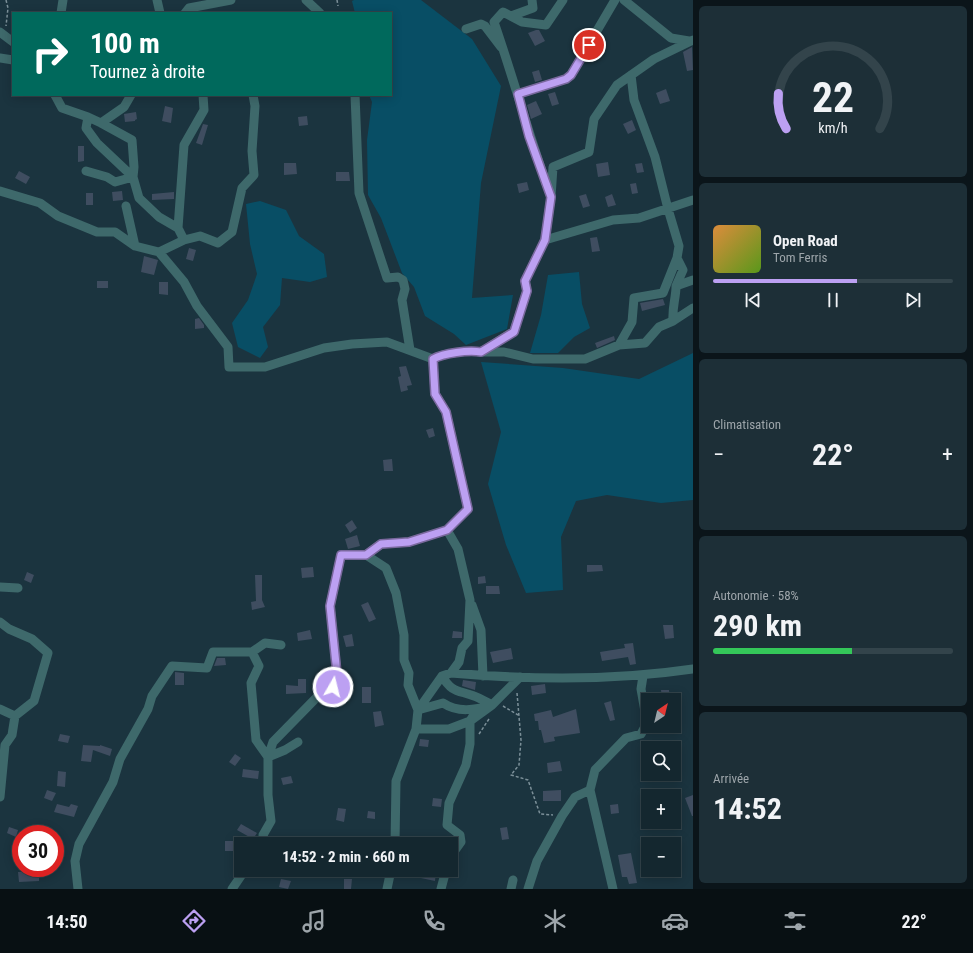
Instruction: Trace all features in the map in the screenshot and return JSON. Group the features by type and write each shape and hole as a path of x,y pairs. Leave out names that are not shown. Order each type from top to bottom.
{"street":[{"path":"61,12 63,0"},
{"path":"157,0 160,12"},
{"path":"186,12 189,8 231,0"},
{"path":"306,0 319,12"},
{"path":"511,16 533,8 532,0"},
{"path":"551,197 529,136 518,94 494,22 503,12 522,22 546,25 563,0"},
{"path":"518,94 566,79 571,75 612,8 615,0"},
{"path":"624,0 671,38 691,41"},
{"path":"466,29 481,24 486,26 504,50"},
{"path":"481,352 514,332 527,291 525,281 545,240 551,197 553,167 589,152 594,119 617,85 654,59 691,41"},
{"path":"0,58 12,60"},
{"path":"619,345 632,322 634,298 663,293 677,258 679,246 655,157 634,100 632,75"},
{"path":"56,96 62,108 88,116 132,140 134,167 133,177 139,198 159,217 178,228"},
{"path":"101,123 124,107 130,96"},
{"path":"184,240 178,228 184,145 204,110 203,96"},
{"path":"159,252 184,240 200,236 218,243 232,232 242,188 254,175 252,151 255,106 253,96"},
{"path":"355,96 359,193 387,278 398,276 404,280 405,289 402,300 410,350"},
{"path":"88,116 86,128 97,143 133,177"},
{"path":"86,171 108,176 116,182 133,177"},
{"path":"0,191 40,203 58,216 96,232 115,232 135,246 159,252 184,282 197,306 228,348 229,367 265,367 324,348 352,344 387,342 433,359 441,355 457,354 468,350 481,352 504,352 533,359 585,358 619,345 646,343 659,327 693,308"},
{"path":"545,240 613,220 639,218 693,200"},
{"path":"126,206 135,246"},
{"path":"672,321 672,307 676,295 676,286 683,270 677,258"},
{"path":"676,286 693,280"},
{"path":"366,555 381,544 409,542 447,530 468,509 446,412 435,394 433,359"},
{"path":"447,530 458,549 470,600 481,630 483,676"},
{"path":"264,837 263,835 271,821 268,795 268,756 273,742 320,694 333,687 337,674 330,606 341,555 366,555 386,568 396,593 404,635 404,660 409,673 408,685 418,710 416,729 396,781 394,796 395,837"},
{"path":"0,587 18,588"},
{"path":"418,710 459,662 462,648 468,641 470,600"},
{"path":"0,622 9,629 32,639 48,653 34,701 15,716 12,735 5,745 0,797"},
{"path":"78,889 75,861 79,844 113,782 120,758 148,709 152,696 172,666 207,668 213,652 252,652 265,643 280,645"},
{"path":"252,652 259,666 251,683 254,703 256,740 268,756"},
{"path":"447,675 573,679 643,676 693,669"},
{"path":"447,675 448,686 457,692 474,696 492,705"},
{"path":"612,889 590,790 595,770 626,738 641,734 647,723 641,689 643,676"},
{"path":"416,729 450,729 470,721 492,705 520,677"},
{"path":"418,710 443,703 452,708 476,710 492,705"},
{"path":"0,709 15,716"},
{"path":"458,846 461,842 460,835 448,825 449,803 466,765 470,744 470,721 476,710"},
{"path":"268,756 285,750 298,742"},
{"path":"528,889 537,861 562,816 575,797 590,790"},
{"path":"232,889 240,877"},
{"path":"387,889 390,877"},
{"path":"441,889 444,877"}],"path":[{"path":"6,0 8,8 6,37"},
{"path":"337,0 338,6"},
{"path":"520,677 517,691 521,740 519,765 511,775 528,780 540,814 562,816"},
{"path":"470,744 484,729 493,712 492,705 504,706 518,715"}],"shaded area":[{"path":"421,0 472,39 501,86 481,183 472,298 513,295 507,329 466,345 454,334 425,316 414,287 402,273 381,218 368,195 367,140 372,102 369,96 392,96 392,12 355,12 352,1"},
{"path":"260,201 286,210 299,236 324,254 327,277 310,282 282,278 280,305 263,327 268,347 260,358 238,347 232,323 248,300 257,274 250,244 246,204"},
{"path":"579,272 582,304 590,328 574,337 558,353 530,353 541,315 548,275"},
{"path":"693,353 693,500 661,503 607,495 576,501 561,537 563,590 526,593 506,545 488,484 501,432 481,362 563,368 639,379"}],"building":[{"path":"539,30 545,41 535,46 528,33"},
{"path":"692,47 693,70 687,71 683,52"},
{"path":"539,70 542,80 535,82 532,72"},
{"path":"666,89 670,101 660,104 656,93"},
{"path":"555,92 559,104 552,106 548,94"},
{"path":"536,101 542,114 531,119 527,105"},
{"path":"165,106 173,108 171,123 162,121"},
{"path":"136,112 137,119 135,121 125,122 124,114"},
{"path":"307,116 308,125 299,126 298,117"},
{"path":"632,120 636,130 628,134 623,124"},
{"path":"203,124 208,125 202,145 196,143"},
{"path":"78,146 84,146 84,161 78,162"},
{"path":"608,162 610,175 598,177 596,164"},
{"path":"284,163 296,163 297,174 284,175"},
{"path":"642,163 644,172 637,173 635,164"},
{"path":"19,171 30,177 26,184 15,178"},
{"path":"336,172 349,172 350,181 336,181"},
{"path":"527,182 529,190 519,193 517,184"},
{"path":"636,183 638,193 632,194 630,184"},
{"path":"122,191 123,200 113,201 112,192"},
{"path":"174,192 174,199 152,200 152,194"},
{"path":"86,193 93,193 93,205 86,205"},
{"path":"586,194 590,206 583,208 579,196"},
{"path":"612,194 616,205 608,207 605,197"},
{"path":"597,237 600,251 592,252 590,238"},
{"path":"189,248 196,250 193,261 186,259"},
{"path":"144,256 158,260 154,275 141,272"},
{"path":"97,281 108,281 108,288 97,288"},
{"path":"159,282 168,282 168,295 159,294"},
{"path":"663,299 665,305 642,311 640,303"},
{"path":"199,318 204,325 204,328 195,329 195,319"},
{"path":"614,336 615,340 597,348 595,343"},
{"path":"406,366 412,385 407,386 408,390 401,392 398,377 401,376 399,367"},
{"path":"433,428 435,436 429,438 426,430"},
{"path":"392,459 393,471 384,471 383,460"},
{"path":"352,520 357,528 350,533 345,525"},
{"path":"357,535 360,546 348,549 345,539"},
{"path":"587,565 602,565 603,571 587,572"},
{"path":"313,567 314,577 302,578 301,568"},
{"path":"27,572 34,575 31,583 24,580"},
{"path":"255,575 262,575 262,600 265,607 252,610 251,602 256,601"},
{"path":"485,576 486,583 478,584 478,577"},
{"path":"486,586 499,586 500,594 486,594"},
{"path":"368,602 376,619 369,622 361,605"},
{"path":"663,625 673,625 674,638 665,639"},
{"path":"310,630 312,639 298,641 297,633"},
{"path":"453,631 462,632 462,638 452,638"},
{"path":"352,634 354,646 346,647 343,636"},
{"path":"633,643 636,664 630,665 628,657 602,661 600,652 625,648 624,644"},
{"path":"511,648 513,659 493,663 490,652"},
{"path":"217,658 225,658 226,665 214,666"},
{"path":"175,672 184,673 184,685 175,685"},
{"path":"298,679 306,679 306,693 286,694 286,685 298,686"},
{"path":"463,680 476,682 475,690 462,686"},
{"path":"545,684 546,693 532,695 531,686"},
{"path":"362,687 371,687 371,703 362,703"},
{"path":"661,690 669,690 669,693 661,693"},
{"path":"611,701 615,720 610,721 604,703"},
{"path":"576,709 580,733 554,737 555,741 544,743 541,730 539,730 538,721 535,721 534,714 551,710 553,717"},
{"path":"381,711 384,725 375,727 373,712"},
{"path":"60,734 70,736 68,743 58,741"},
{"path":"420,739 429,740 428,747 419,746"},
{"path":"83,745 100,745 112,749 110,756 93,750 91,762 81,761"},
{"path":"235,754 241,758 235,766 229,762"},
{"path":"560,761 562,771 548,773 547,763"},
{"path":"243,769 259,771 258,779 242,777"},
{"path":"58,771 66,772 65,787 57,786"},
{"path":"291,776 293,783 283,785 281,778"},
{"path":"47,790 56,793 52,801 44,798"},
{"path":"561,790 561,801 543,801 543,791"},
{"path":"693,795 693,816 692,816 685,798"},
{"path":"433,798 442,799 441,807 432,806"},
{"path":"57,804 69,807 71,804 78,806 74,817 54,812"},
{"path":"618,804 619,813 611,814 610,805"},
{"path":"338,808 346,809 344,822 336,820"},
{"path":"368,811 375,812 375,819 367,818"},
{"path":"241,824 257,833 254,837 249,837 237,830"},
{"path":"9,827 12,828 12,835 7,833"},
{"path":"507,827 509,839 502,840 500,828"},
{"path":"225,841 234,841 234,851 225,851"},
{"path":"631,853 637,883 629,884 627,877 622,877 618,855"},
{"path":"18,877 39,877 39,881 19,882"},
{"path":"416,877 435,877 435,881"},
{"path":"281,879 291,881 288,889 279,887"},
{"path":"344,879 352,879 351,889 344,889"}],"route":[{"path":"333,687 337,674 330,606 341,555 366,555 381,544 409,542 447,530 468,509 446,412 435,394 433,359 441,355 457,354 468,350 481,352 514,332 527,291 525,281 545,240 551,197 529,136 518,94 566,79 571,75 589,45"}]}
